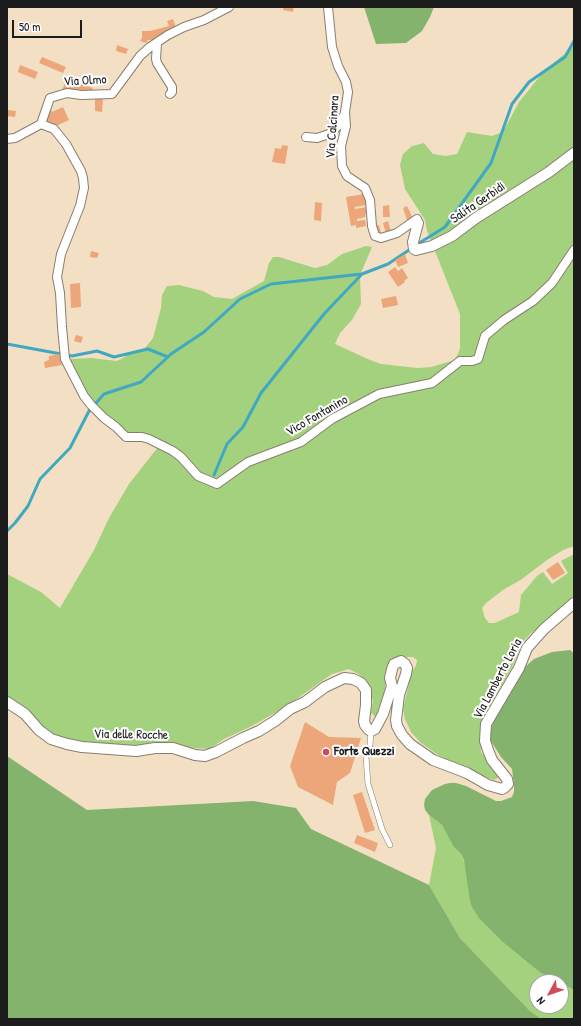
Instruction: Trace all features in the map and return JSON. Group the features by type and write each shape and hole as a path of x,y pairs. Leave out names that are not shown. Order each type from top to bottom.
{"street":[{"name":"Via Olmo","path":"41,124 50,98 67,93 81,95 112,94 140,56 156,43 184,27 204,20 229,7"},
{"name":"Via Calcinara","path":"328,7 332,47 338,66 346,82 348,92 345,112 346,126 341,146 342,166 347,176 365,188 370,200 372,226 375,236 381,238 397,233 417,219 418,223"},
{"path":"156,43 157,63 172,87 172,92 170,94"},
{"path":"306,137 317,138 329,134 339,125 345,112"},
{"path":"7,139 16,138 41,124"},
{"name":"Vico Fontanino","path":"41,124 54,129 66,144 81,171 83,178 84,188 80,206 61,254 57,278 60,293 65,358 84,396 104,418 126,437 142,437 149,439 173,451 181,457 198,476 217,484 248,462 301,442 332,419 379,394 432,383 460,361 472,361 478,359 485,336 504,320 533,301 552,283 574,250"},
{"name":"Salita Gerbidi","path":"418,223 414,246 419,250 432,246 452,236 476,218 548,172 574,153"},
{"name":"Via Lamberto Loria","path":"344,678 353,679 360,683 366,690 365,726 371,731 374,729 383,714 392,686 390,678 392,668 396,662 401,661 407,668 399,695 396,720 397,726 402,735 410,744 433,760 467,774 495,788 504,788 508,784 507,779 492,760 485,741 486,724 518,668 527,648 544,629 574,603"},
{"name":"Via delle Rocche","path":"7,702 25,714 39,730 51,739 66,744 82,747 123,750 173,748 205,756 259,731 275,722 290,708 305,702 330,684 344,678"}],"lane":[{"name":"Via Lamberto Loria","path":"371,731 370,745 366,757 368,784 382,830 390,845"}],"green space":[{"path":"364,7 434,7 422,31 406,43 376,44"},
{"path":"574,46 574,546 563,550 547,560 522,579 503,590 482,608 485,618 489,623 495,623 519,612 521,595 537,576 543,572 552,584 568,573 561,561 574,554 574,599 530,634 522,643 512,667 491,703 482,725 480,739 481,752 499,777 494,780 459,767 438,755 420,742 411,732 405,719 403,709 412,671 416,666 417,660 413,657 397,657 388,664 384,699 376,717 371,713 373,701 367,684 360,675 349,669 332,674 285,707 252,726 224,739 209,749 169,744 125,747 68,740 51,735 34,718 7,699 7,574 41,592 60,608 94,550 109,518 129,484 162,442 125,432 96,407 85,393 70,359 92,358 117,361 133,351 145,348 153,338 161,308 162,295 167,286 179,285 203,291 214,297 232,299 264,281 269,263 273,257 279,257 315,268 327,265 342,254 366,246 372,247 360,275 361,304 352,320 340,333 335,344 381,364 418,368 431,367 455,360 460,349 460,314 427,231 425,220 405,189 400,165 403,154 412,146 424,143 433,154 446,156 457,154 467,132 492,136 503,132 519,102 545,70"},
{"path":"570,650 574,653 574,990 569,987 569,974 541,973 503,942 479,918 470,901 464,860 461,854 453,846 442,825 429,815 425,810 424,805 425,799 432,790 450,783 466,786 496,801 501,801 512,797 514,786 512,769 501,757 491,741 491,729 497,712 525,667 534,659 552,652"},
{"path":"7,756 87,810 253,801 296,808 311,829 429,885 460,938 529,1010 529,1014 534,1014 541,1019 7,1019"},
{"path":"429,815 442,825 453,846 461,854 466,866 543,974 529,974 529,1010 460,938 429,885 436,848"},
{"path":"569,987 574,990 574,1019 541,1019 534,1014 569,1014"}],"building":[{"path":"284,7 294,7 293,12 283,10"},
{"path":"173,19 177,30 156,40 148,40 146,43 140,41 142,38 142,31 150,31 169,26 167,21"},
{"path":"117,45 128,49 126,54 116,51"},
{"path":"42,57 66,67 63,73 39,63"},
{"path":"20,65 38,72 35,79 18,72"},
{"path":"66,79 93,88 90,94 62,91"},
{"path":"95,97 103,98 102,112 95,111"},
{"path":"50,107 52,112 63,107 69,120 54,127 44,123"},
{"path":"7,110 16,111 15,117 7,116"},
{"path":"282,145 288,146 285,164 272,162 275,148 281,149"},
{"path":"364,194 367,205 355,207 355,209 367,207 365,217 357,219 357,221 365,220 366,226 356,228 356,225 351,226 346,197"},
{"path":"315,202 322,203 321,221 314,220"},
{"path":"389,205 390,217 383,217 383,206"},
{"path":"407,206 413,219 408,223 403,208"},
{"path":"388,221 391,232 386,234 383,223"},
{"path":"379,225 381,233 377,234 374,226"},
{"path":"91,251 99,253 97,258 90,257"},
{"path":"405,254 408,263 398,267 395,260"},
{"path":"395,267 398,271 402,268 408,278 398,287 388,272"},
{"path":"80,283 81,307 71,308 70,284"},
{"path":"396,296 398,305 383,308 381,299"},
{"path":"76,335 83,337 81,343 74,341"},
{"path":"59,354 62,365 45,368 44,362 49,360 49,356"},
{"path":"558,562 565,573 553,580 546,570"},
{"name":"Forte Quezzi","path":"305,722 329,737 361,738 350,773 337,782 333,805 298,787 290,766"},
{"path":"362,792 375,830 365,833 353,795"},
{"path":"357,835 378,843 375,852 354,843"}],"waterway":[{"path":"416,245 445,227 491,163 512,104 529,82 565,57 574,41"},
{"path":"214,475 227,444 243,427 261,393 324,314 362,274 388,264 412,248"},
{"path":"7,531 28,506 40,479 70,448 89,411 104,394 141,382 171,354 204,332 240,299 271,284 362,274"},
{"path":"7,344 72,356 97,351 114,357 148,349 168,357"}],"place":[{"name":"Forte Quezzi","path":"326,752"}]}
